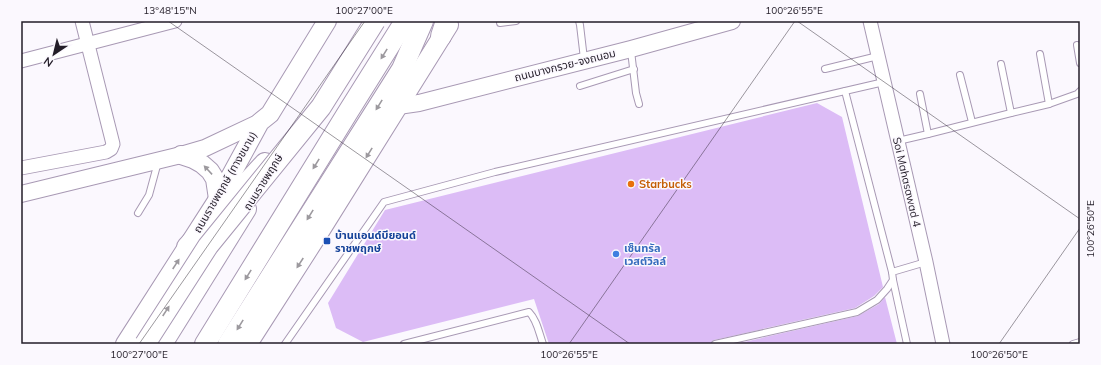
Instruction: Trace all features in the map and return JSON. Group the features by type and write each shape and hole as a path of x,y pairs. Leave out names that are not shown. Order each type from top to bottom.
{"main road":[{"name":"ถนนราชพฤกษ์ (ทางขนาน)","path":"125,344 218,199 260,122 270,114 327,21"},
{"name":"ถนนราชพฤกษ์","path":"162,344 364,21"},
{"path":"145,344 208,246 321,107 375,21"},
{"path":"205,344 405,21"},
{"path":"228,344 402,69 423,21"},
{"path":"248,344 316,238 446,26"},
{"path":"187,247 296,130"},
{"path":"181,155 193,159 210,171 215,179 218,199"}],"street":[{"path":"21,168 106,152 111,149 113,144 82,21"},
{"path":"21,61 175,21"},
{"name":"ถนนบางกรวย-จงถนอม","path":"398,106 585,61 729,21"},
{"name":"Soi Mahasawad 4","path":"870,21 926,262 942,344"},
{"path":"21,194 205,148 260,122"}],"lane":[{"path":"500,23 516,21"},
{"path":"579,21 585,61"},
{"path":"1077,45 1080,62"},
{"path":"631,49 636,93 639,104"},
{"path":"1040,54 1049,104"},
{"path":"825,69 878,56"},
{"path":"1002,64 1011,113"},
{"path":"580,86 634,70"},
{"path":"960,76 972,122"},
{"path":"285,344 384,202 495,172 884,82"},
{"path":"845,91 892,272 907,344"},
{"path":"898,141 1049,104 1077,94 1080,91"},
{"path":"920,94 928,134"},
{"path":"138,212 149,195 159,160"},
{"path":"892,272 926,262"},
{"path":"715,344 857,312 877,300 893,280"},
{"path":"404,344 529,312 535,320 543,344"},
{"path":"1072,344 1080,342"}],"building":[{"name":"เซ็นทรัล เวสต์วิลล์","path":"817,103 842,117 883,287 874,296 855,308 714,340 711,344 549,344 534,299 363,342 336,328 328,303 385,210"},
{"path":"885,297 897,344 735,344 858,316 879,304"}],"place":[{"name":"Starbucks","path":"631,184"},
{"name":"บ้านแอนด์บียอนด์ ราชพฤกษ์","path":"327,241"},
{"name":"เซ็นทรัล เวสต์วิลล์","path":"616,254"}]}
